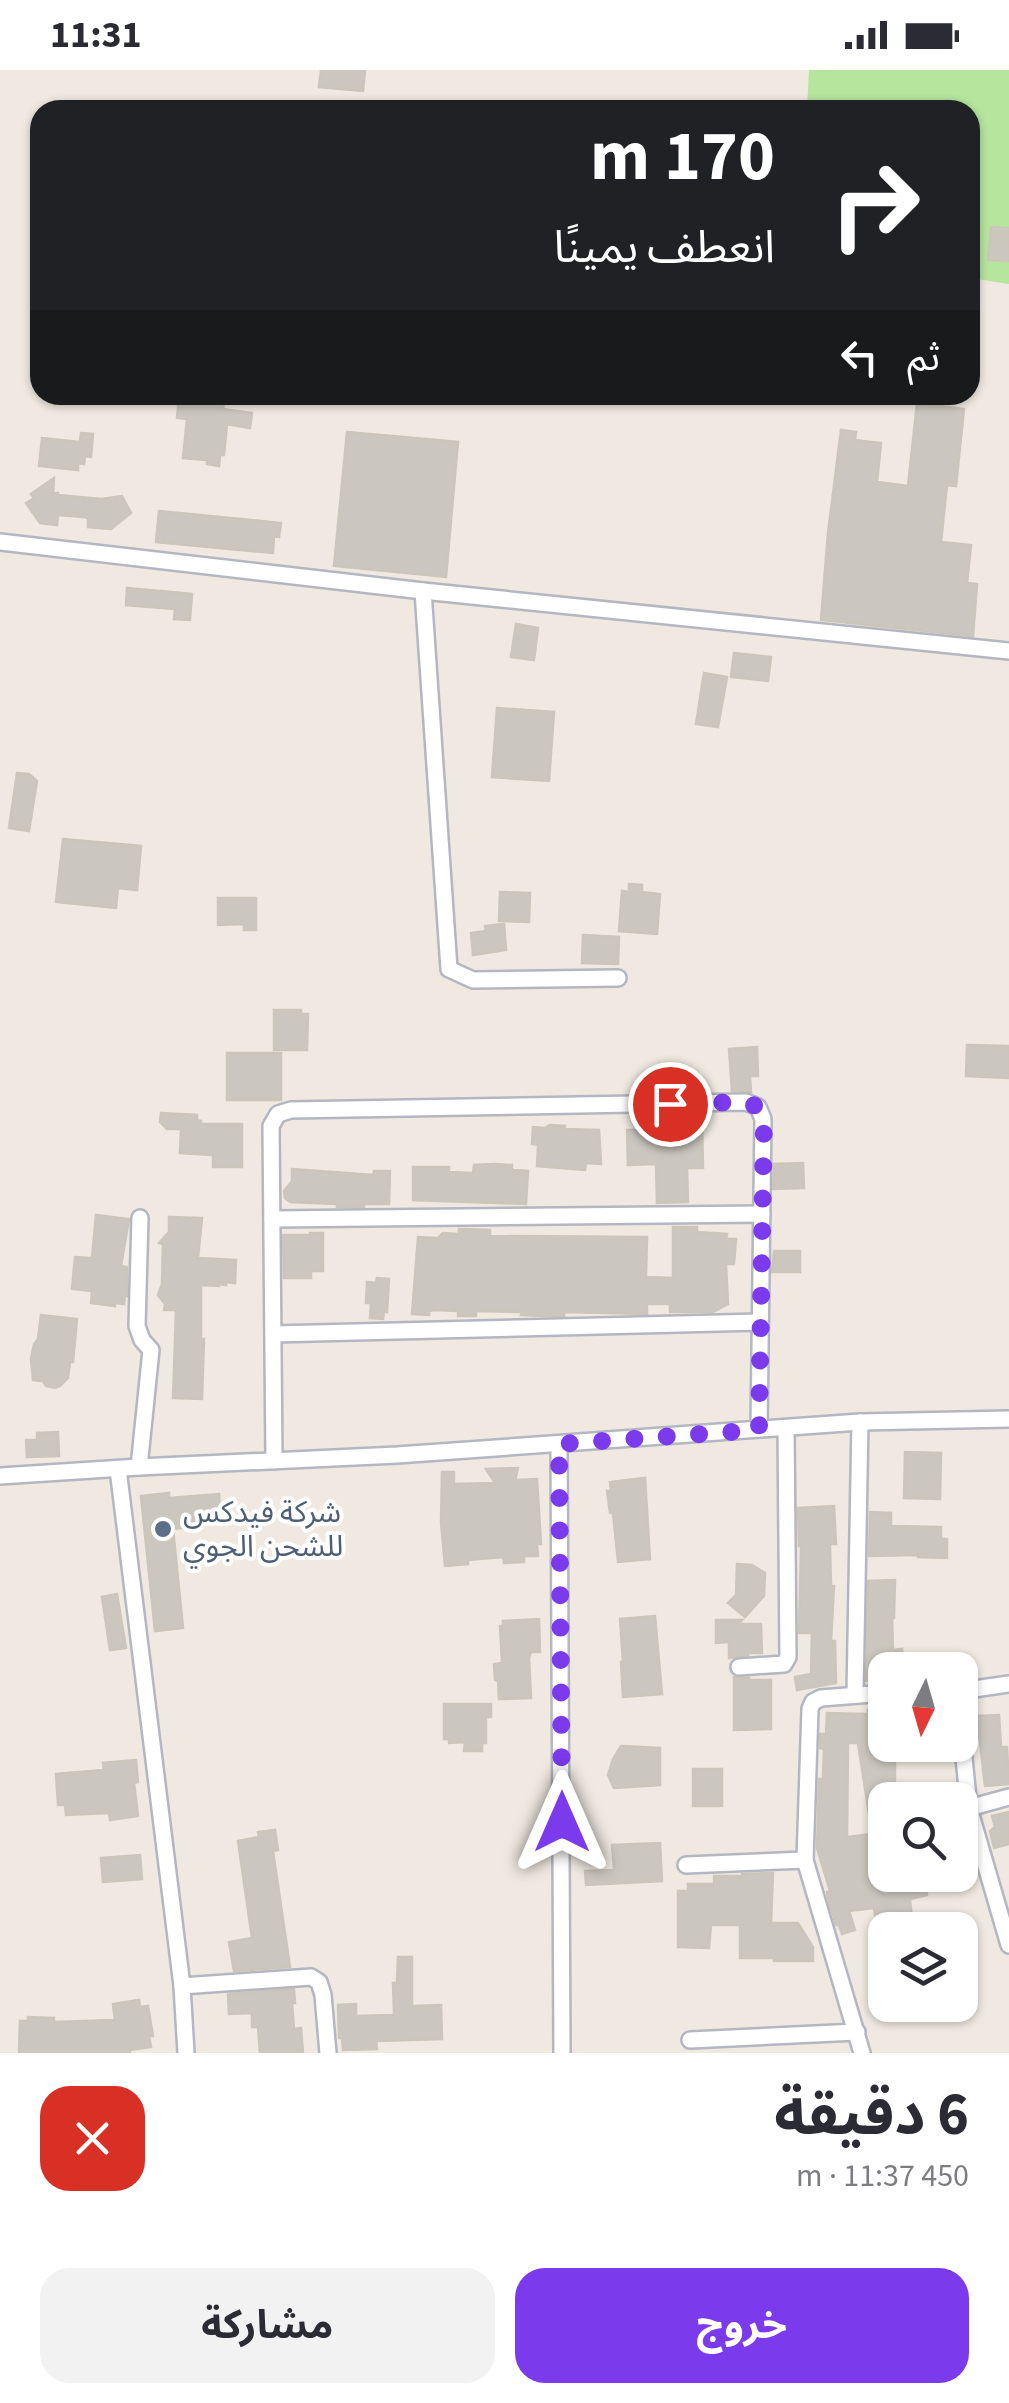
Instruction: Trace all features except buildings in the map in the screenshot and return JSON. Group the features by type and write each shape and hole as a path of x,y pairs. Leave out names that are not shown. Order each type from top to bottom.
{"street":[{"path":"0,542 1009,652"},
{"path":"422,591 449,968 473,980 618,978"},
{"path":"274,1461 271,1126 278,1114 291,1110 746,1102 758,1107 764,1119 759,1430"},
{"path":"272,1219 762,1214"},
{"path":"140,1218 137,1326 151,1350 151,1360 140,1467"},
{"path":"272,1334 760,1322"},
{"path":"0,1476 559,1444 860,1422 1009,1419"},
{"path":"855,1694 860,1422"},
{"path":"739,1667 784,1664 788,1657 786,1428"},
{"path":"559,1444 562,2053"},
{"path":"118,1469 182,1986 186,2053"},
{"path":"978,1688 1009,1684"},
{"path":"862,2053 805,1860 810,1709 813,1702 822,1698 868,1694"},
{"path":"978,1806 1009,1797"},
{"path":"978,1836 1009,1945"},
{"path":"686,1865 805,1860"},
{"path":"182,1986 311,1977 319,1982 322,1995 328,2053"},
{"path":"690,2040 857,2032"}],"green space":[{"path":"809,70 1009,70 1009,284 980,280 980,100 808,100"}],"place":[{"name":"شركة فيدكس للشحن الجوي","path":"163,1529"}],"route":[{"path":"562,1822 559,1444 759,1430 764,1119 758,1107 746,1102 670,1104"}]}
